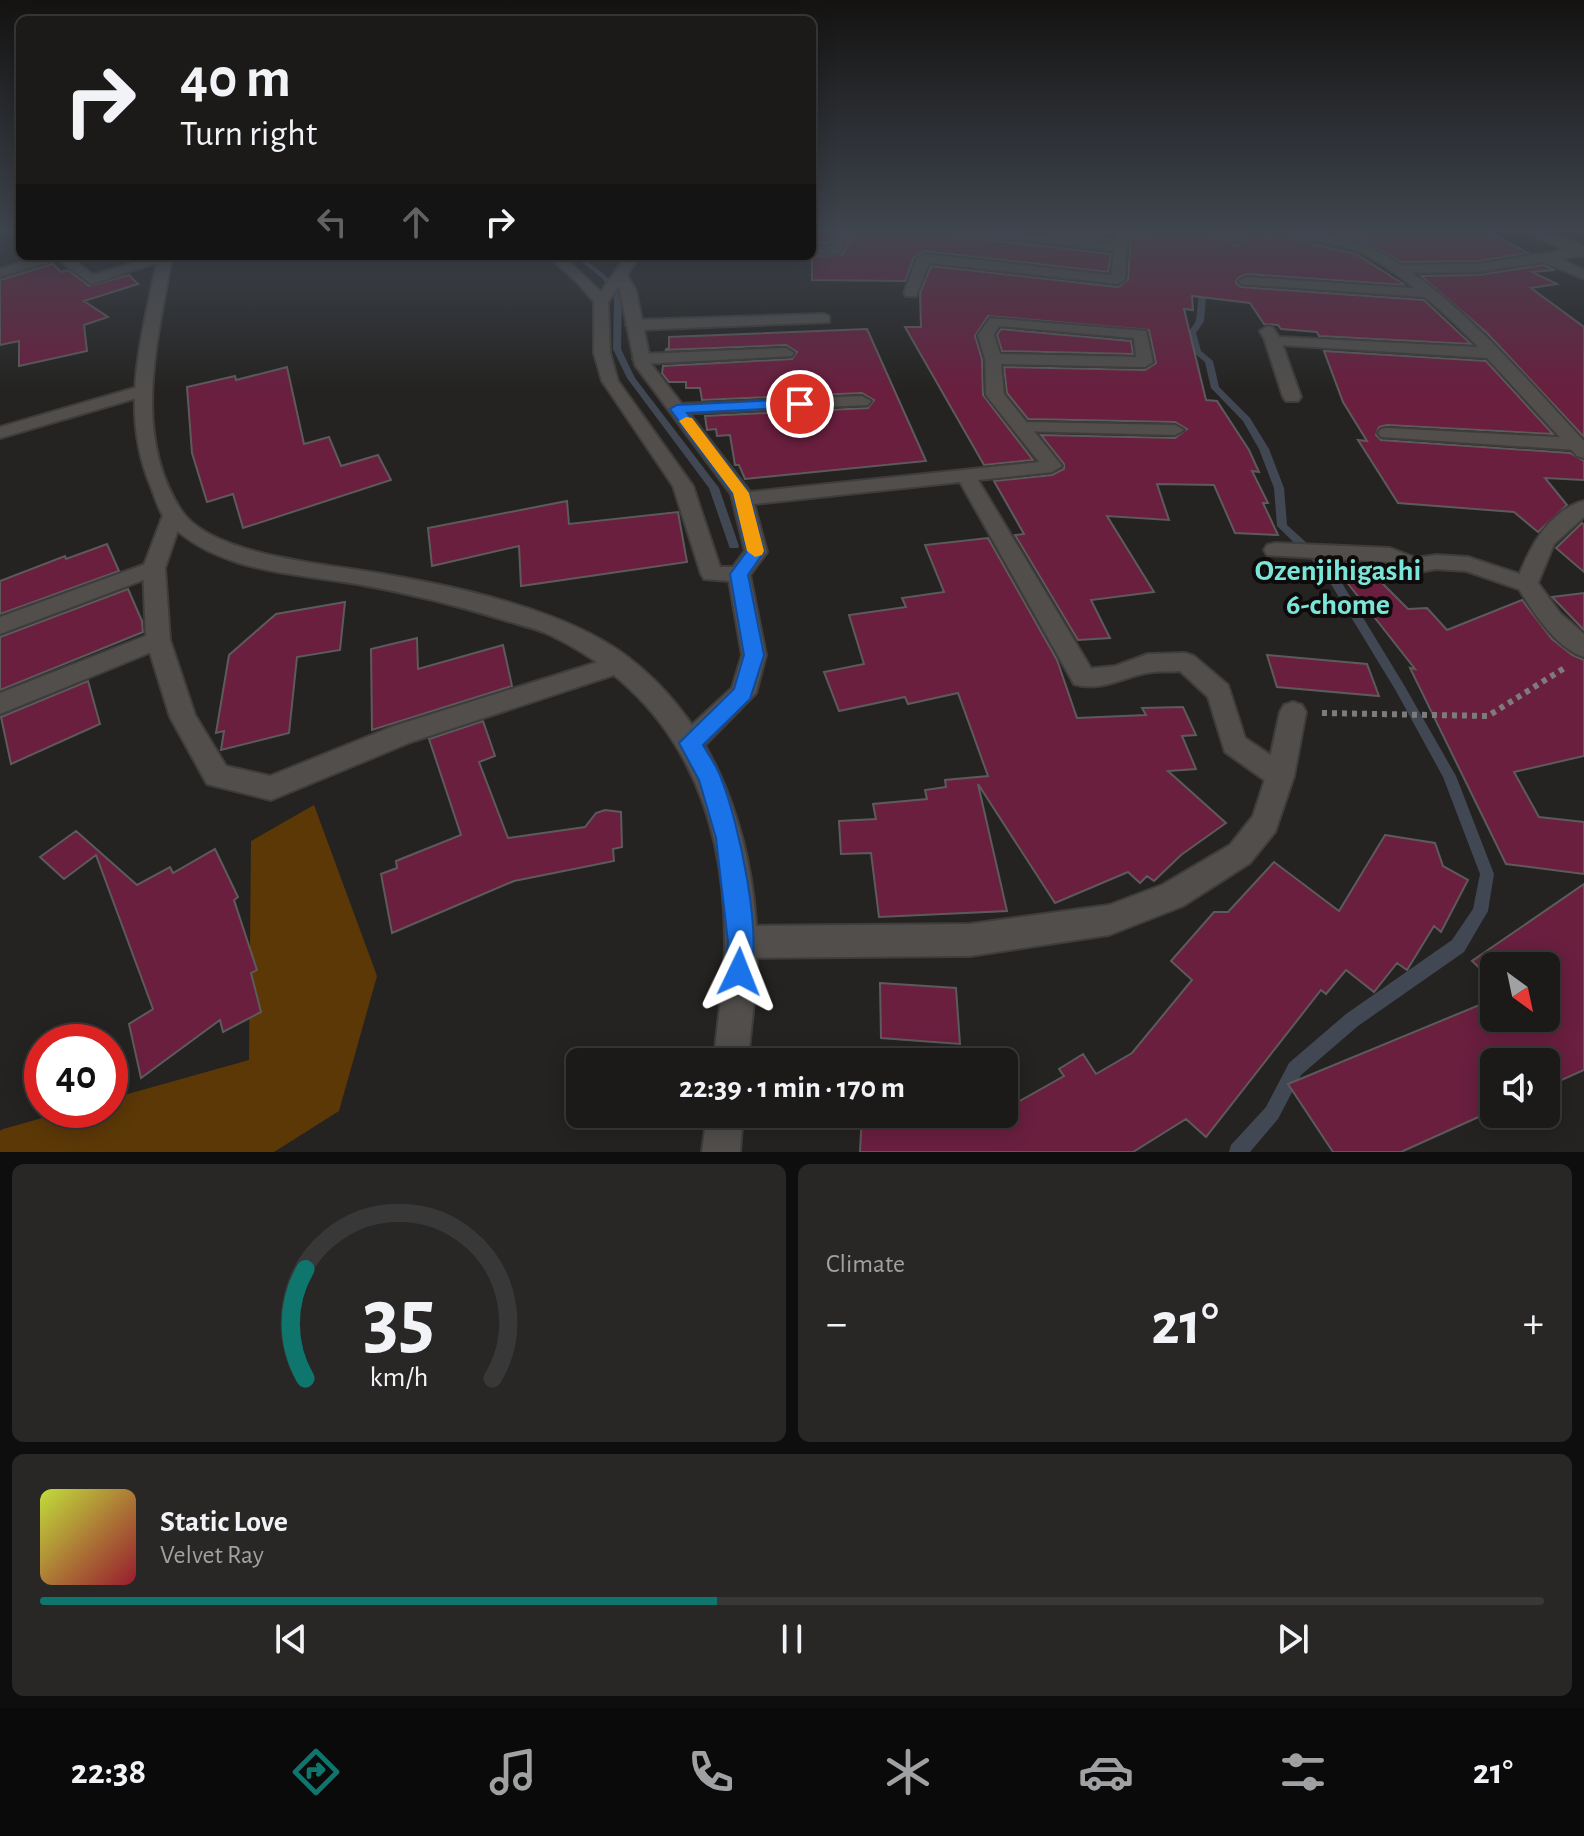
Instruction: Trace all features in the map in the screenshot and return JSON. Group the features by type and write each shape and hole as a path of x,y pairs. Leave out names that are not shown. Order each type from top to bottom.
{"street":[{"path":"160,283 141,391 150,462 173,515 207,542 269,564 358,577 470,601 557,628 620,664 676,721 710,778 728,838 741,942 732,1048"},
{"path":"586,283 603,298"},
{"path":"613,283 603,298 602,353 610,381 683,486 712,574 739,574"},
{"path":"623,283 629,291 641,359 743,499 756,552 739,574 754,655 743,693 690,743"},
{"path":"911,293 915,283"},
{"path":"1272,283 1425,293"},
{"path":"1412,283 1464,323 1580,448"},
{"path":"634,325 765,316 824,319"},
{"path":"743,499 1052,466 995,395 993,359 986,335 995,321 1141,334 1145,362 993,359"},
{"path":"1292,397 1270,336 1491,353"},
{"path":"641,359 786,353"},
{"path":"0,433 141,391"},
{"path":"677,409 862,401"},
{"path":"1425,420 1437,435"},
{"path":"1023,427 1175,430"},
{"path":"1387,433 1580,448"},
{"path":"966,475 1083,677 1116,675 1148,663 1185,662 1219,692 1234,744 1280,776"},
{"path":"1527,584 1536,552 1560,524 1584,507"},
{"path":"173,515 154,568 158,640 183,717 217,776 271,788 403,734 620,664"},
{"path":"1275,550 1390,555 1414,566 1436,562 1468,564 1527,584 1578,655"},
{"path":"0,626 154,568"},
{"path":"0,704 158,640"},
{"path":"741,942 970,940 1109,920 1172,896 1240,854 1265,823 1280,776 1293,712"},
{"path":"721,1152 724,1128"}],"path":[{"path":"1293,712 1488,716 1578,655"}],"shaded area":[{"path":"314,805 377,976 339,1111 274,1152 0,1152 0,1131 24,1123 24,1128 128,1128 128,1094 249,1060 251,841"}],"building":[{"path":"0,283 85,283 89,286 101,283 138,284 84,301 108,317 84,325 87,351 19,366 19,341 0,345"},
{"path":"924,283 1080,283 1118,287 1124,283 1236,283 1241,287 1424,300 1471,344 1319,336 1317,332 1281,329 1278,325 1264,324 1250,303 1192,296 1193,310 1184,309 1206,400 1217,401 1249,450 1259,472 1252,471 1268,503 1263,503 1278,535 1235,533 1214,485 1157,484 1169,520 1107,516 1154,592 1091,600 1110,638 1078,640 1015,535 1024,534 994,481 1052,475 1064,469 1064,464 1041,435 1175,438 1187,429 1175,422 1028,419 1007,393 1004,367 1145,370 1156,363 1149,330 988,316 975,336 982,359 983,395 1033,460 984,465 905,327 921,327 920,293"},
{"path":"1429,283 1557,284 1531,288 1584,327 1584,437 1487,333"},
{"path":"867,329 926,461 745,479 739,465 735,465 730,435 717,436 716,429 707,430 705,416 868,408 874,400 862,393 702,400 700,388 686,388 686,382 669,382 662,373 663,366 792,359 797,352 786,345 665,350 669,348 669,337"},
{"path":"1001,329 1131,341 1133,354 1002,351 997,335"},
{"path":"1324,351 1486,361 1553,434 1387,425 1379,427 1376,435 1381,440 1570,453 1584,461 1584,480 1545,478 1567,505 1538,532 1514,512 1398,503 1358,440 1367,441 1343,402"},
{"path":"287,367 304,444 329,437 341,466 378,455 391,480 243,528 233,494 207,502 192,453 187,387 235,376 236,380"},
{"path":"567,501 569,524 678,512 687,562 521,586 519,546 432,566 428,528"},
{"path":"1582,523 1584,525 1584,572 1556,548"},
{"path":"988,538 1057,660 1077,718 1146,715 1142,708 1183,707 1196,735 1182,736 1196,769 1168,771 1226,823 1181,855 1154,881 1147,876 1140,883 1128,872 1055,903 978,784 1007,911 879,917 871,853 841,854 839,821 876,819 873,804 927,799 925,790 946,787 945,780 988,776 958,693 908,704 905,697 839,711 824,672 864,664 849,615 906,607 902,598 944,592 925,545"},
{"path":"107,544 119,571 0,614 0,581"},
{"path":"1331,562 1363,564 1408,609 1427,608 1447,630 1522,600 1552,639 1572,655 1584,660 1584,756 1514,772 1539,817 1584,822 1584,874 1506,864 1410,668 1415,669"},
{"path":"128,589 142,621 143,632 0,690 0,637"},
{"path":"1584,593 1584,630 1552,597"},
{"path":"345,602 340,650 297,657 289,733 221,750 224,731 216,733 229,655 276,614"},
{"path":"417,638 418,669 503,645 512,686 372,730 371,649"},
{"path":"1267,655 1367,664 1379,696 1277,687"},
{"path":"88,681 100,724 11,764 1,717"},
{"path":"483,721 495,756 479,762 508,838 585,827 596,813 605,810 621,812 622,847 613,849 614,861 514,881 392,933 381,874 397,868 396,861 461,835 429,739"},
{"path":"76,831 137,885 170,867 173,873 215,849 238,897 234,900 257,970 251,973 261,1012 223,1032 220,1020 141,1078 129,1024 153,1009 96,855 64,879 40,857"},
{"path":"1385,835 1435,843 1443,866 1468,880 1441,932 1434,926 1407,970 1397,963 1374,992 1346,970 1326,994 1321,990 1206,1137 1186,1119 1133,1152 860,1152 861,1128 1018,1128 1018,1102 1064,1076 1059,1069 1083,1054 1096,1074 1132,1053 1192,980 1171,961 1214,912 1228,912 1274,862 1339,911"},
{"path":"1584,884 1584,1070 1560,1081 1560,1048 1480,1048 1480,1116 1401,1152 1333,1152 1288,1084 1480,1005 1480,1032 1560,1032 1560,952 1485,952"},
{"path":"1480,956 1480,969 1472,961"},
{"path":"880,983 956,988 960,1044 881,1038"}],"waterway":[{"path":"608,283 618,296 617,349 631,378 714,488 734,546"},
{"path":"1203,285 1200,321 1192,333 1197,352 1209,361 1215,388 1247,420 1264,449 1279,488 1282,526 1327,568 1449,776 1487,874 1480,911 1458,946 1352,1020 1295,1069 1272,1113 1238,1152"}],"slow traffic":[{"path":"686,421 741,493 755,551"}],"district":[{"name":"Ozenjihigashi 6-chome","path":"1338,588"}],"route":[{"path":"739,972 741,942 728,838 710,778 690,743 743,693 754,655 739,574 756,552 741,493 677,409 800,404"}]}
